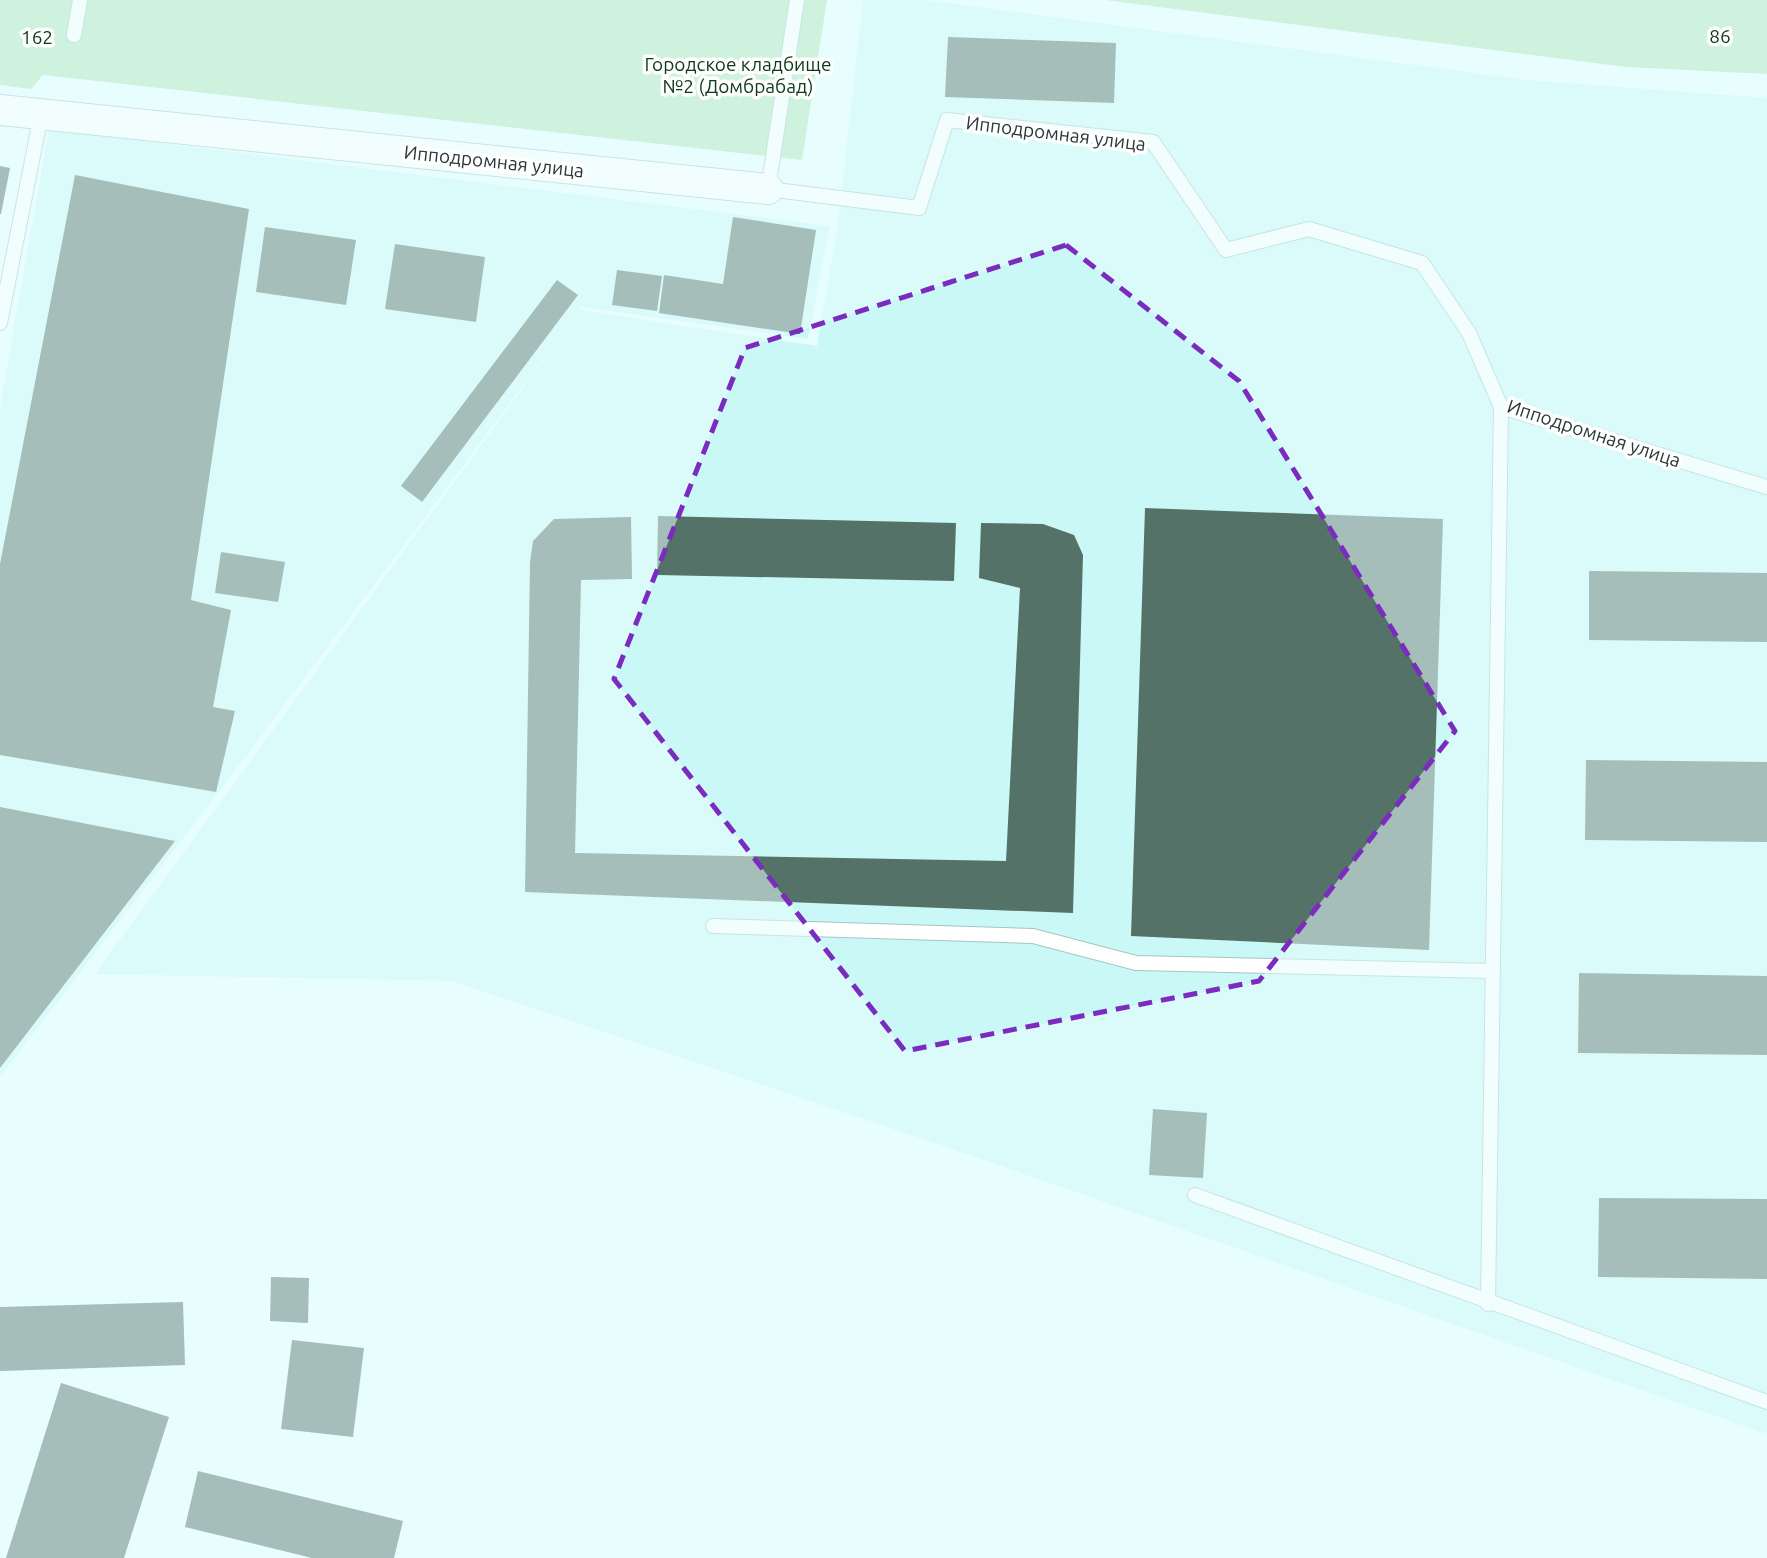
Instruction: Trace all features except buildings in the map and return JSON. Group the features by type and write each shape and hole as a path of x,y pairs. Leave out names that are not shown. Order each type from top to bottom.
{"street":[{"name":"Ипподромная улица","path":"0,110 768,189"}],"lane":[{"path":"74,35 80,0"},
{"path":"768,189 797,0"},
{"path":"0,323 41,115"},
{"name":"Ипподромная улица","path":"768,189 919,208 947,120 1153,142 1226,250 1309,229 1422,263 1469,333 1501,407 1767,487"},
{"path":"1488,1304 1501,407"},
{"path":"713,926 1033,936 1136,963 1493,971"},
{"path":"1195,1195 1488,1304 1767,1402"}],"highlighted area":[{"path":"1066,245 1239,381 1455,731 1259,981 905,1051 614,679 745,348"}],"shaded area":[{"path":"863,0 925,0 1527,80 1767,98 1767,1434 947,1147 452,981 95,974 580,310 817,346 838,222"},
{"path":"49,129 830,226 808,339 582,307 246,756 0,1077 0,407"}],"green space":[{"name":"Городское кладбище №2 (Домбрабад)","path":"0,0 827,0 802,160 43,75 31,89 0,85"},
{"name":"86","path":"1105,0 1767,0 1767,74 1626,67"}],"park label":[{"name":"162","path":"37,37"}]}
